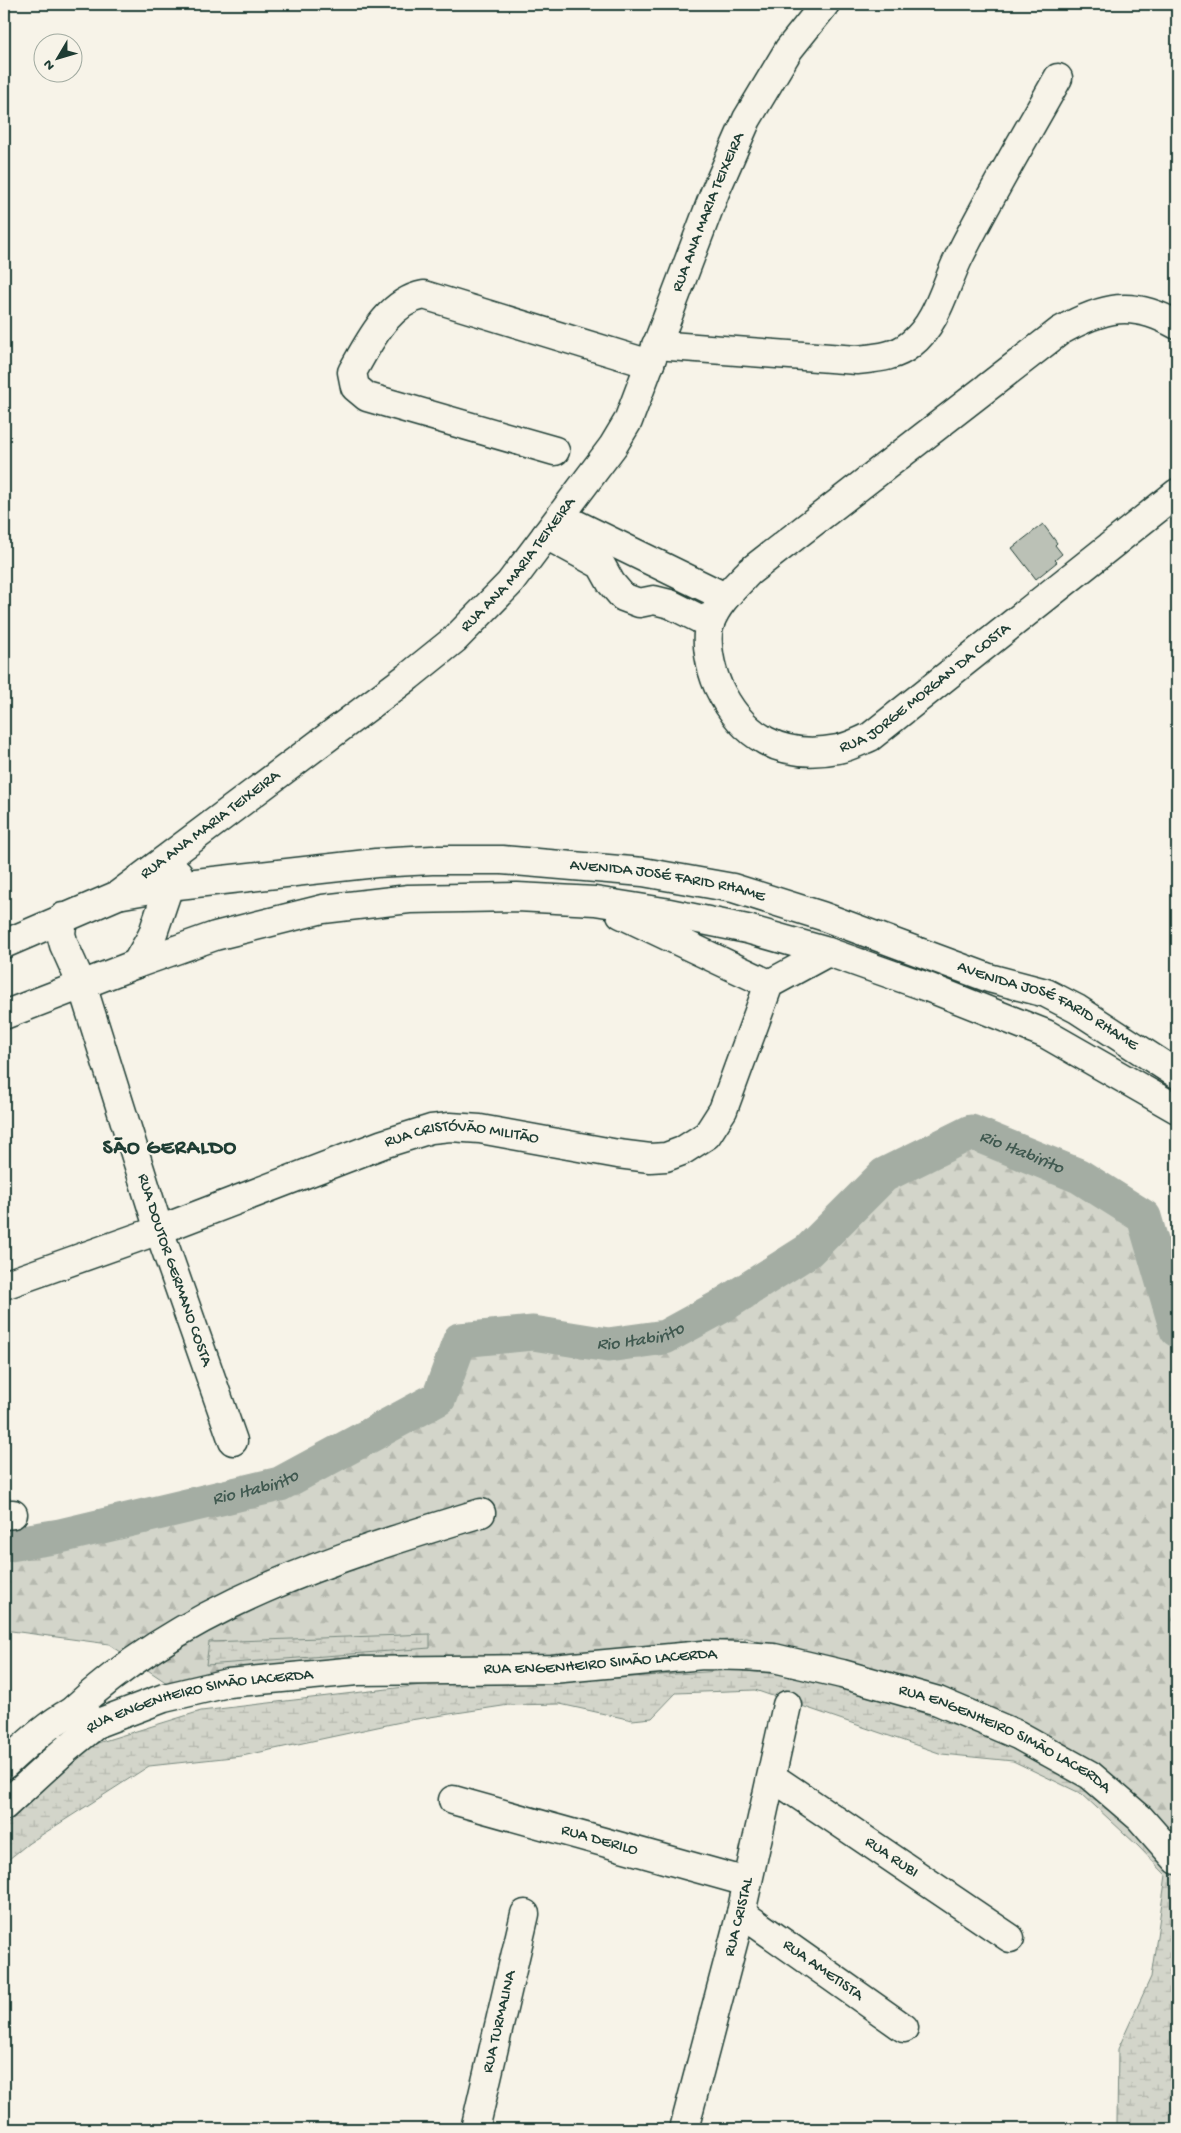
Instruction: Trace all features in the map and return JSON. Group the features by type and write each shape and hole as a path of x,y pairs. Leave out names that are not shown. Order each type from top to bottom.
{"street":[{"name":"RUA ANA MARIA TEIXEIRA","path":"4,944 118,895 378,700 456,639 510,582 613,446 628,421 715,192 747,119 789,49 825,4"},
{"path":"555,451 367,397 355,386 352,372 374,333 387,318 408,301 424,295 653,355 857,360 888,356 902,351 922,334 932,320 959,256 1058,78"},
{"name":"RUA JORGE MORGAN DA COSTA","path":"1177,325 1158,314 1134,308 1110,308 1086,316 1060,330 749,572 725,597 710,624 709,645 714,677 726,702 744,727 770,744 802,752 839,749 870,737 1177,493"},
{"path":"554,526 725,597"},
{"path":"554,526 601,566 611,583 623,597 639,603 654,600 670,604 710,624"},
{"path":"136,964 159,920 170,886 212,824"},
{"name":"AVENIDA JOSÉ FARID RHAME","path":"118,895 170,886 376,863 502,860 643,872 733,888 822,916 989,978 1046,993 1077,1008 1177,1074"},
{"path":"4,1015 215,936 324,909 409,899 517,897 595,901 664,912 738,927 828,952 930,988 1046,1034 1177,1109"},
{"path":"595,901 769,984 828,952"},
{"name":"RUA DOUTOR GERMANO COSTA","path":"62,918 61,934 64,946 82,985 159,1230 232,1441"},
{"name":"RUA CRISTÓVÃO MILITÃO","path":"4,1285 159,1230 384,1144 431,1129 450,1127 480,1129 650,1158 666,1157 682,1151 707,1135 723,1110 769,984"},
{"path":"4,1765 33,1739 71,1712 92,1692 138,1656 163,1640 282,1579 365,1548 482,1513"},
{"name":"RUA ENGENHEIRO SIMÃO LACERDA","path":"4,1806 64,1750 98,1723 164,1698 228,1683 357,1671 552,1669 703,1655 774,1658 842,1674 938,1701 1018,1735 1090,1775 1140,1818 1177,1860"},
{"name":"RUA CRISTAL","path":"692,2124 787,1705"},
{"path":"71,1712 82,1714 98,1723"},
{"name":"RUA RUBI","path":"772,1777 1010,1938"},
{"name":"RUA DERILO","path":"453,1800 747,1882"},
{"name":"RUA AMETISTA","path":"741,1913 904,2028"},
{"name":"RUA TURMALINA","path":"475,2129 525,1914"}],"green space":[{"path":"971,1132 1079,1176 1144,1217 1177,1330 1177,1844 931,1696 747,1638 545,1658 352,1663 167,1683 109,1644 4,1630 4,1545 60,1536 280,1484 439,1398 460,1340 533,1333 608,1345 665,1337 720,1307 808,1251 884,1175"},
{"path":"430,1634 430,1648 206,1665 209,1642"},
{"path":"734,1670 846,1680 942,1721 989,1734 1135,1798 1177,1835 1177,2129 1121,2129 1117,2123 1118,2049 1151,1977 1166,1875 1082,1794 1013,1761 942,1754 755,1690 676,1693 652,1718 632,1720 560,1704 509,1705 410,1720 242,1756 149,1766 29,1843 4,1863 4,1827 91,1745 201,1711 447,1682 618,1678"}],"building":[{"path":"1043,524 1057,543 1055,545 1062,554 1055,560 1057,562 1036,579 1012,548"}],"waterway":[{"name":"Rio Itabirito","path":"4,1545 60,1536 280,1484 439,1398 460,1340 533,1333 608,1345 665,1337 720,1307 808,1251 884,1175 971,1132 1079,1176 1144,1217 1177,1330"}],"district":[{"name":"SÃO GERALDO","path":"170,1149"}]}
